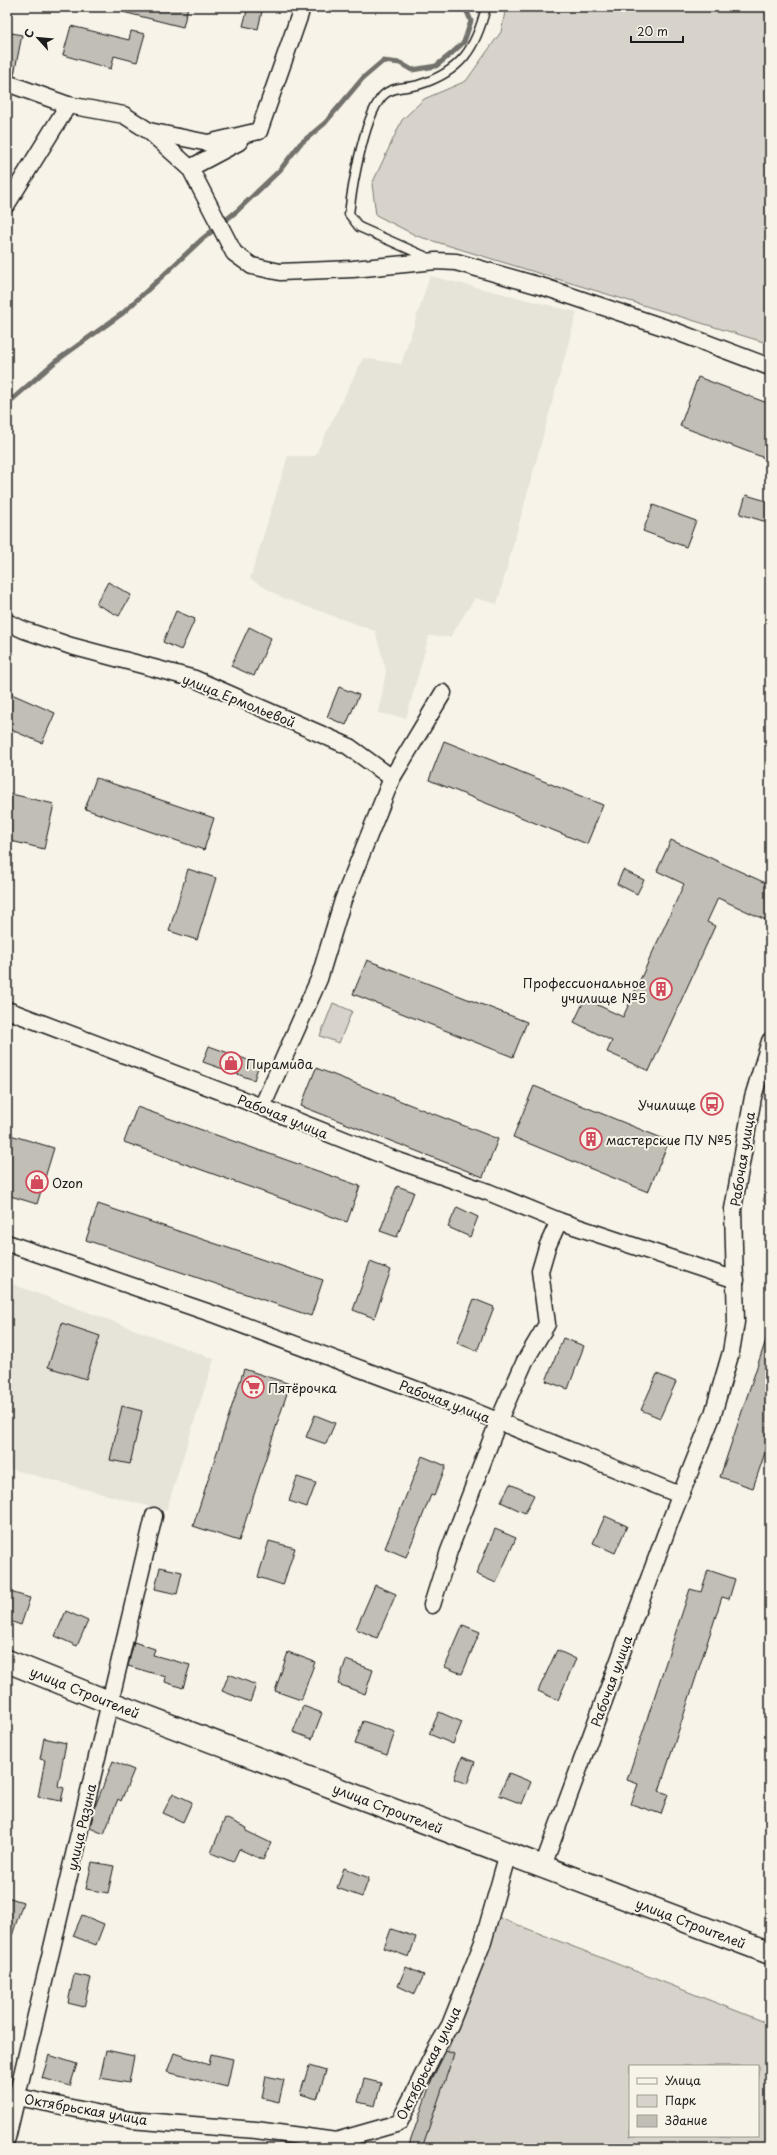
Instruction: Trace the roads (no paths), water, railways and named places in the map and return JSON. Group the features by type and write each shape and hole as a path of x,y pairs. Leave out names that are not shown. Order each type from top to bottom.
{"street":[{"path":"190,168 259,131 300,9"},
{"path":"7,83 68,105 124,115 148,131 190,168 208,206 234,253 252,266 280,272 354,269 436,261 456,262 547,288 672,330 770,366"},
{"path":"7,204 68,105"},
{"path":"148,131 208,143 259,131"},
{"name":"улица Ермольевой","path":"7,622 24,630 71,646 195,679 348,746 392,778"},
{"path":"262,1107 318,979 343,900 392,778 443,693"},
{"name":"Рабочая улица","path":"7,1010 262,1107 390,1158 488,1192 559,1221 736,1280"},
{"name":"Рабочая улица","path":"543,1866 680,1495 713,1414 730,1352 736,1322 733,1209 753,1097 770,1041"},
{"name":"Рабочая улица","path":"432,1605 450,1551 498,1422 525,1361 547,1324 540,1271 546,1247 559,1221"},
{"name":"Рабочая улица","path":"7,1243 216,1315 468,1409 680,1495"},
{"name":"улица Разина","path":"7,2138 12,2100 111,1703 154,1516"},
{"name":"улица Строителей","path":"7,1661 111,1703 770,1953"},
{"name":"Октябрьская улица","path":"12,2100 130,2120 256,2130 336,2141 399,2123 450,2025 483,1942 508,1853"}],"lane":[{"path":"436,261 359,227 349,214 356,165 377,103 386,93 403,86 417,85 456,68 473,43 481,26 486,7"}],"waterway":[{"path":"7,404 56,361 123,313 201,240 237,211 280,170 300,144 325,123 363,78 383,61 400,63 412,70 436,66 451,54 464,42 471,21 465,7"}],"place":[{"name":"Профессиональное училище №5","path":"661,989"},
{"name":"Пирамида","path":"231,1063"},
{"name":"Училище","path":"712,1104"},
{"name":"мастерские ПУ №5","path":"591,1139"},
{"name":"Ozon","path":"37,1182"},
{"name":"Пятёрочка","path":"253,1387"}]}
